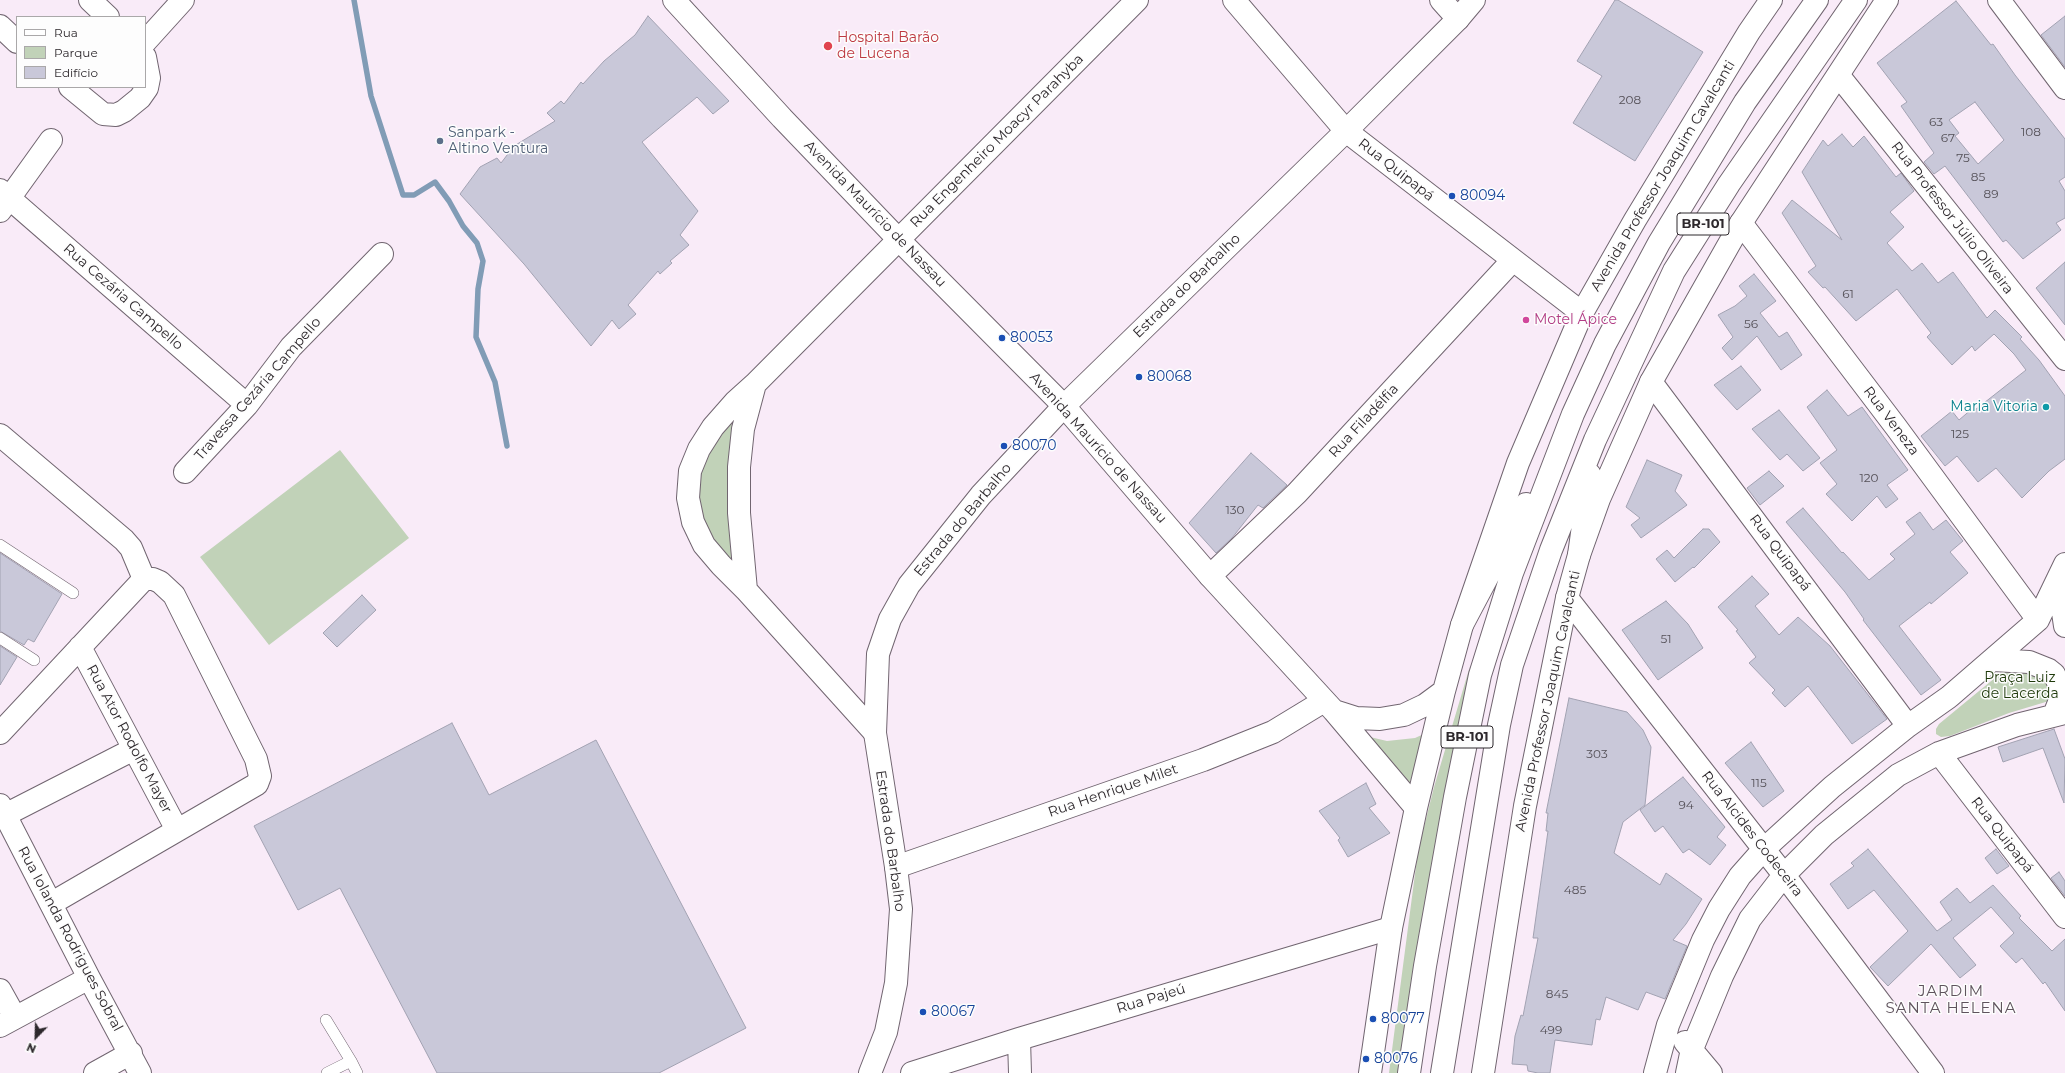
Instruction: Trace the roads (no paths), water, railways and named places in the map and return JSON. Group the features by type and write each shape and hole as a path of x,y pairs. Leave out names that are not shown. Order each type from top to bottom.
{"main road":[{"path":"90,0 107,16"},
{"path":"146,41 182,0"},
{"name":"Avenida Maurício de Nassau","path":"674,0 782,118 899,240 1064,406 1210,576 1329,706 1416,808"},
{"name":"Rua Engenheiro Moacyr Parahyba","path":"875,733 704,545 693,522 688,498 690,471 699,449 717,422 735,402 755,384 899,240 1137,0"},
{"name":"Rua Quipapá","path":"1234,0 1346,131 1512,261 1582,313"},
{"path":"1441,0 1458,19"},
{"name":"Estrada do Barbalho","path":"870,1073 886,1032 896,984 901,909 875,733 878,654 890,619 909,585 981,495 1064,406 1346,131 1458,19 1474,0"},
{"name":"Avenida Professor Joaquim Cavalcanti","path":"1370,1073 1391,928 1416,808 1444,691 1462,625 1518,463 1582,313 1635,220 1749,32 1771,0"},
{"name":"BR-101","path":"1442,1073 1500,724 1512,665 1551,550 1595,440 1630,362 1674,271 1729,184 1856,0"},
{"name":"Avenida Professor Joaquim Cavalcanti","path":"1483,1073 1525,806 1567,598 1579,555 1599,499 1651,382 1741,223 1839,76 1887,0"},
{"path":"1999,0 2065,88"},
{"name":"BR-101","path":"1409,1073 1424,966 1455,797 1480,674 1512,573 1573,414 1605,344 1660,243 1745,102 1816,2"},
{"path":"0,26 16,41"},
{"path":"71,88 103,114 116,115 124,111 140,98 147,88 149,78 146,62"},
{"name":"Rua Professor Júlio Oliveira","path":"1839,76 2065,360"},
{"path":"3,200 51,140"},
{"name":"Rua Cezária Campello","path":"3,200 247,405"},
{"name":"Rua Veneza","path":"1741,223 1901,433 2038,620"},
{"name":"Travessa Cezária Campello","path":"185,472 247,405 291,347 382,254"},
{"name":"Rua Filadélfia","path":"1210,576 1297,493 1512,261"},
{"name":"Rua Quipapá","path":"1651,382 1908,726"},
{"path":"746,590 739,514 740,467 743,429 755,384"},
{"path":"1462,625 1573,414"},
{"path":"0,435 124,540 131,548 144,579"},
{"path":"1579,555 1595,440"},
{"path":"1655,1073 1668,1025 1702,940 1719,909 1740,876 1764,850 1832,787 1908,726 1949,697 2038,620 2061,572"},
{"path":"2061,572 2065,626"},
{"path":"0,733 144,579 153,579 160,582 174,595 182,607 256,759 260,772 257,784 52,904"},
{"name":"Rua Alcides Codeceira","path":"1567,598 1784,875 1933,1073"},
{"name":"Rua Ator Rodolfo Mayer","path":"80,647 177,830"},
{"path":"1687,1073 1692,1049 1722,976 1750,920 1784,875 1824,835 1866,799 1898,775 1939,753 2018,725 2060,714 2060,686 2054,674 2049,670 2029,662 1993,660"},
{"name":"Avenida Maurício de Nassau","path":"1329,706 1356,718 1380,719 1404,714 1418,708 1444,691"},
{"name":"Rua Henrique Milet","path":"896,867 1203,760 1272,732 1329,706"},
{"path":"3,810 134,749"},
{"name":"Rua Quipapá","path":"1939,753 2065,917"},
{"name":"Rua Iolanda Rodrigues Sobral","path":"3,810 89,978 140,1073"},
{"name":"Rua Pajeú","path":"912,1073 1019,1039 1391,928"},
{"path":"0,990 7,1022 89,978"},
{"path":"1668,1025 1692,1049 1711,1073"},
{"path":"1019,1039 1020,1073"},
{"path":"95,1073 130,1053"}],"lane":[{"path":"0,545 73,593"},
{"path":"0,638 34,660"},
{"path":"326,1020 357,1073"},
{"path":"328,1073 351,1061"}],"waterway":[{"path":"354,0 371,96 403,195 414,195 435,182 449,201 463,226 477,243 483,261 478,289 476,337 495,382 507,446"}],"place":[{"name":"Hospital Barão de Lucena","path":"828,46"},
{"name":"Sanpark - Altino Ventura","path":"440,141"},
{"name":"80094","path":"1452,196"},
{"name":"Motel Ápice","path":"1526,320"},
{"name":"80053","path":"1002,338"},
{"name":"80068","path":"1139,377"},
{"name":"Maria Vitoria","path":"2046,407"},
{"name":"80070","path":"1004,446"},
{"name":"80067","path":"923,1012"},
{"name":"80077","path":"1373,1019"},
{"name":"80076","path":"1366,1059"}],"district":[{"name":"JARDIM SANTA HELENA","path":"1951,1000"}],"park label":[{"name":"Praça Luiz de Lacerda","path":"2020,686"}]}
